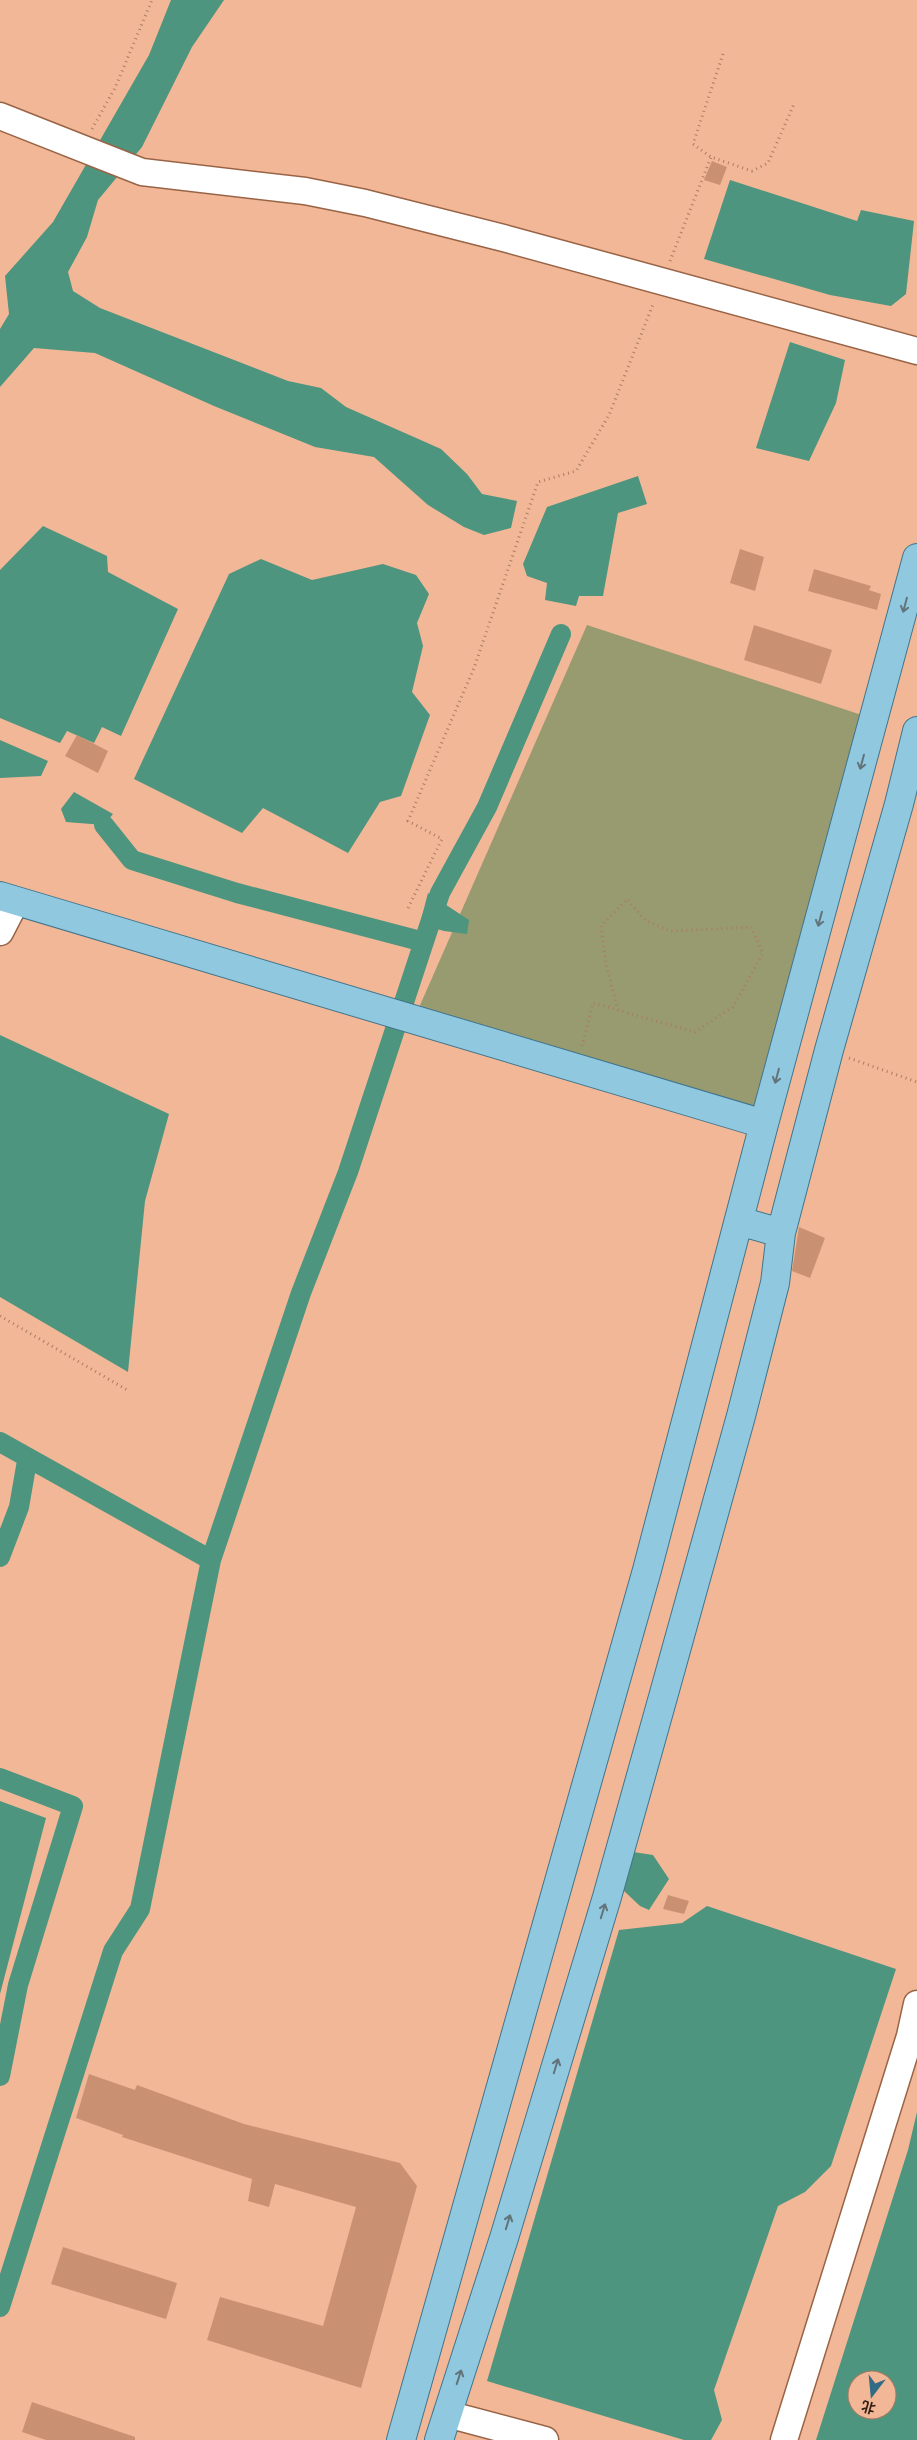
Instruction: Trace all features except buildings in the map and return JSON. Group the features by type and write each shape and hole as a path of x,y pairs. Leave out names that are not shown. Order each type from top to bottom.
{"main road":[{"path":"401,2440 647,1570 764,1124 917,558"},
{"path":"439,2440 504,2238 618,1859 741,1416 775,1283 781,1233 829,1050 899,804 917,731"},
{"path":"8,899 764,1124"},
{"path":"739,1221 781,1233"}],"street":[{"path":"0,116 142,172 305,191 365,203 507,238 917,351"},
{"path":"0,932 8,899"},
{"path":"784,2440 910,2036 917,2004"},
{"path":"447,2414 546,2440"}],"path":[{"path":"81,149 115,88 152,0"},
{"path":"723,54 693,144 711,157 752,171 768,163 794,104"},
{"path":"408,908 442,839 408,821 474,668 538,482 576,471 609,416 711,157"},
{"path":"577,1068 593,1003 695,1032 733,1007 763,953 751,927 670,931 645,920 627,900 601,926 606,964 618,1010"},
{"path":"829,1050 917,1082"},
{"path":"0,1316 129,1391"}],"shaded area":[{"path":"171,0 224,0 192,47 142,147 98,200 87,237 68,272 73,291 100,308 288,381 321,388 346,407 441,449 467,474 482,494 517,501 511,528 484,535 464,527 428,505 374,457 315,447 214,406 95,353 34,348 0,387 0,329 9,314 5,276 53,222 149,55"},
{"path":"730,180 857,221 861,210 914,221 906,294 891,306 830,295 704,259"},
{"path":"790,342 845,360 836,403 809,461 756,448"},
{"path":"638,476 647,504 618,513 603,596 579,596 576,606 545,600 547,583 527,576 523,564 547,507"},
{"path":"43,526 107,556 108,572 178,609 121,736 102,727 94,743 67,731 60,743 0,718 0,570"},
{"path":"261,559 312,580 383,564 416,575 429,594 417,623 423,646 412,692 430,715 401,796 380,802 348,853 263,808 242,833 134,779 229,574"},
{"path":"587,625 874,719 764,1124 414,1019"},
{"path":"0,740 48,761 41,776 0,778"},
{"path":"74,792 113,814 104,825 66,822 61,809"},
{"path":"428,893 469,920 467,934 444,931 420,924"},
{"path":"0,1035 169,1114 145,1201 128,1372 0,1297"},
{"path":"0,1801 46,1818 0,1994"},
{"path":"633,1852 653,1855 669,1879 649,1910 640,1906 623,1890"},
{"path":"707,1906 896,1969 831,2166 805,2192 778,2206 714,2390 722,2420 711,2440 684,2440 487,2381 619,1930 682,1923"},
{"path":"917,2112 917,2440 816,2440 908,2150"}],"waterway":[{"path":"0,2307 113,1951 140,1909 211,1560 301,1293 348,1172 440,893 487,807 561,634"},
{"path":"104,825 132,860 237,893 424,942"},
{"path":"0,1442 211,1560"},
{"path":"0,1557 19,1507 27,1461"},
{"path":"0,1778 73,1806 18,1985 0,2076"}]}
